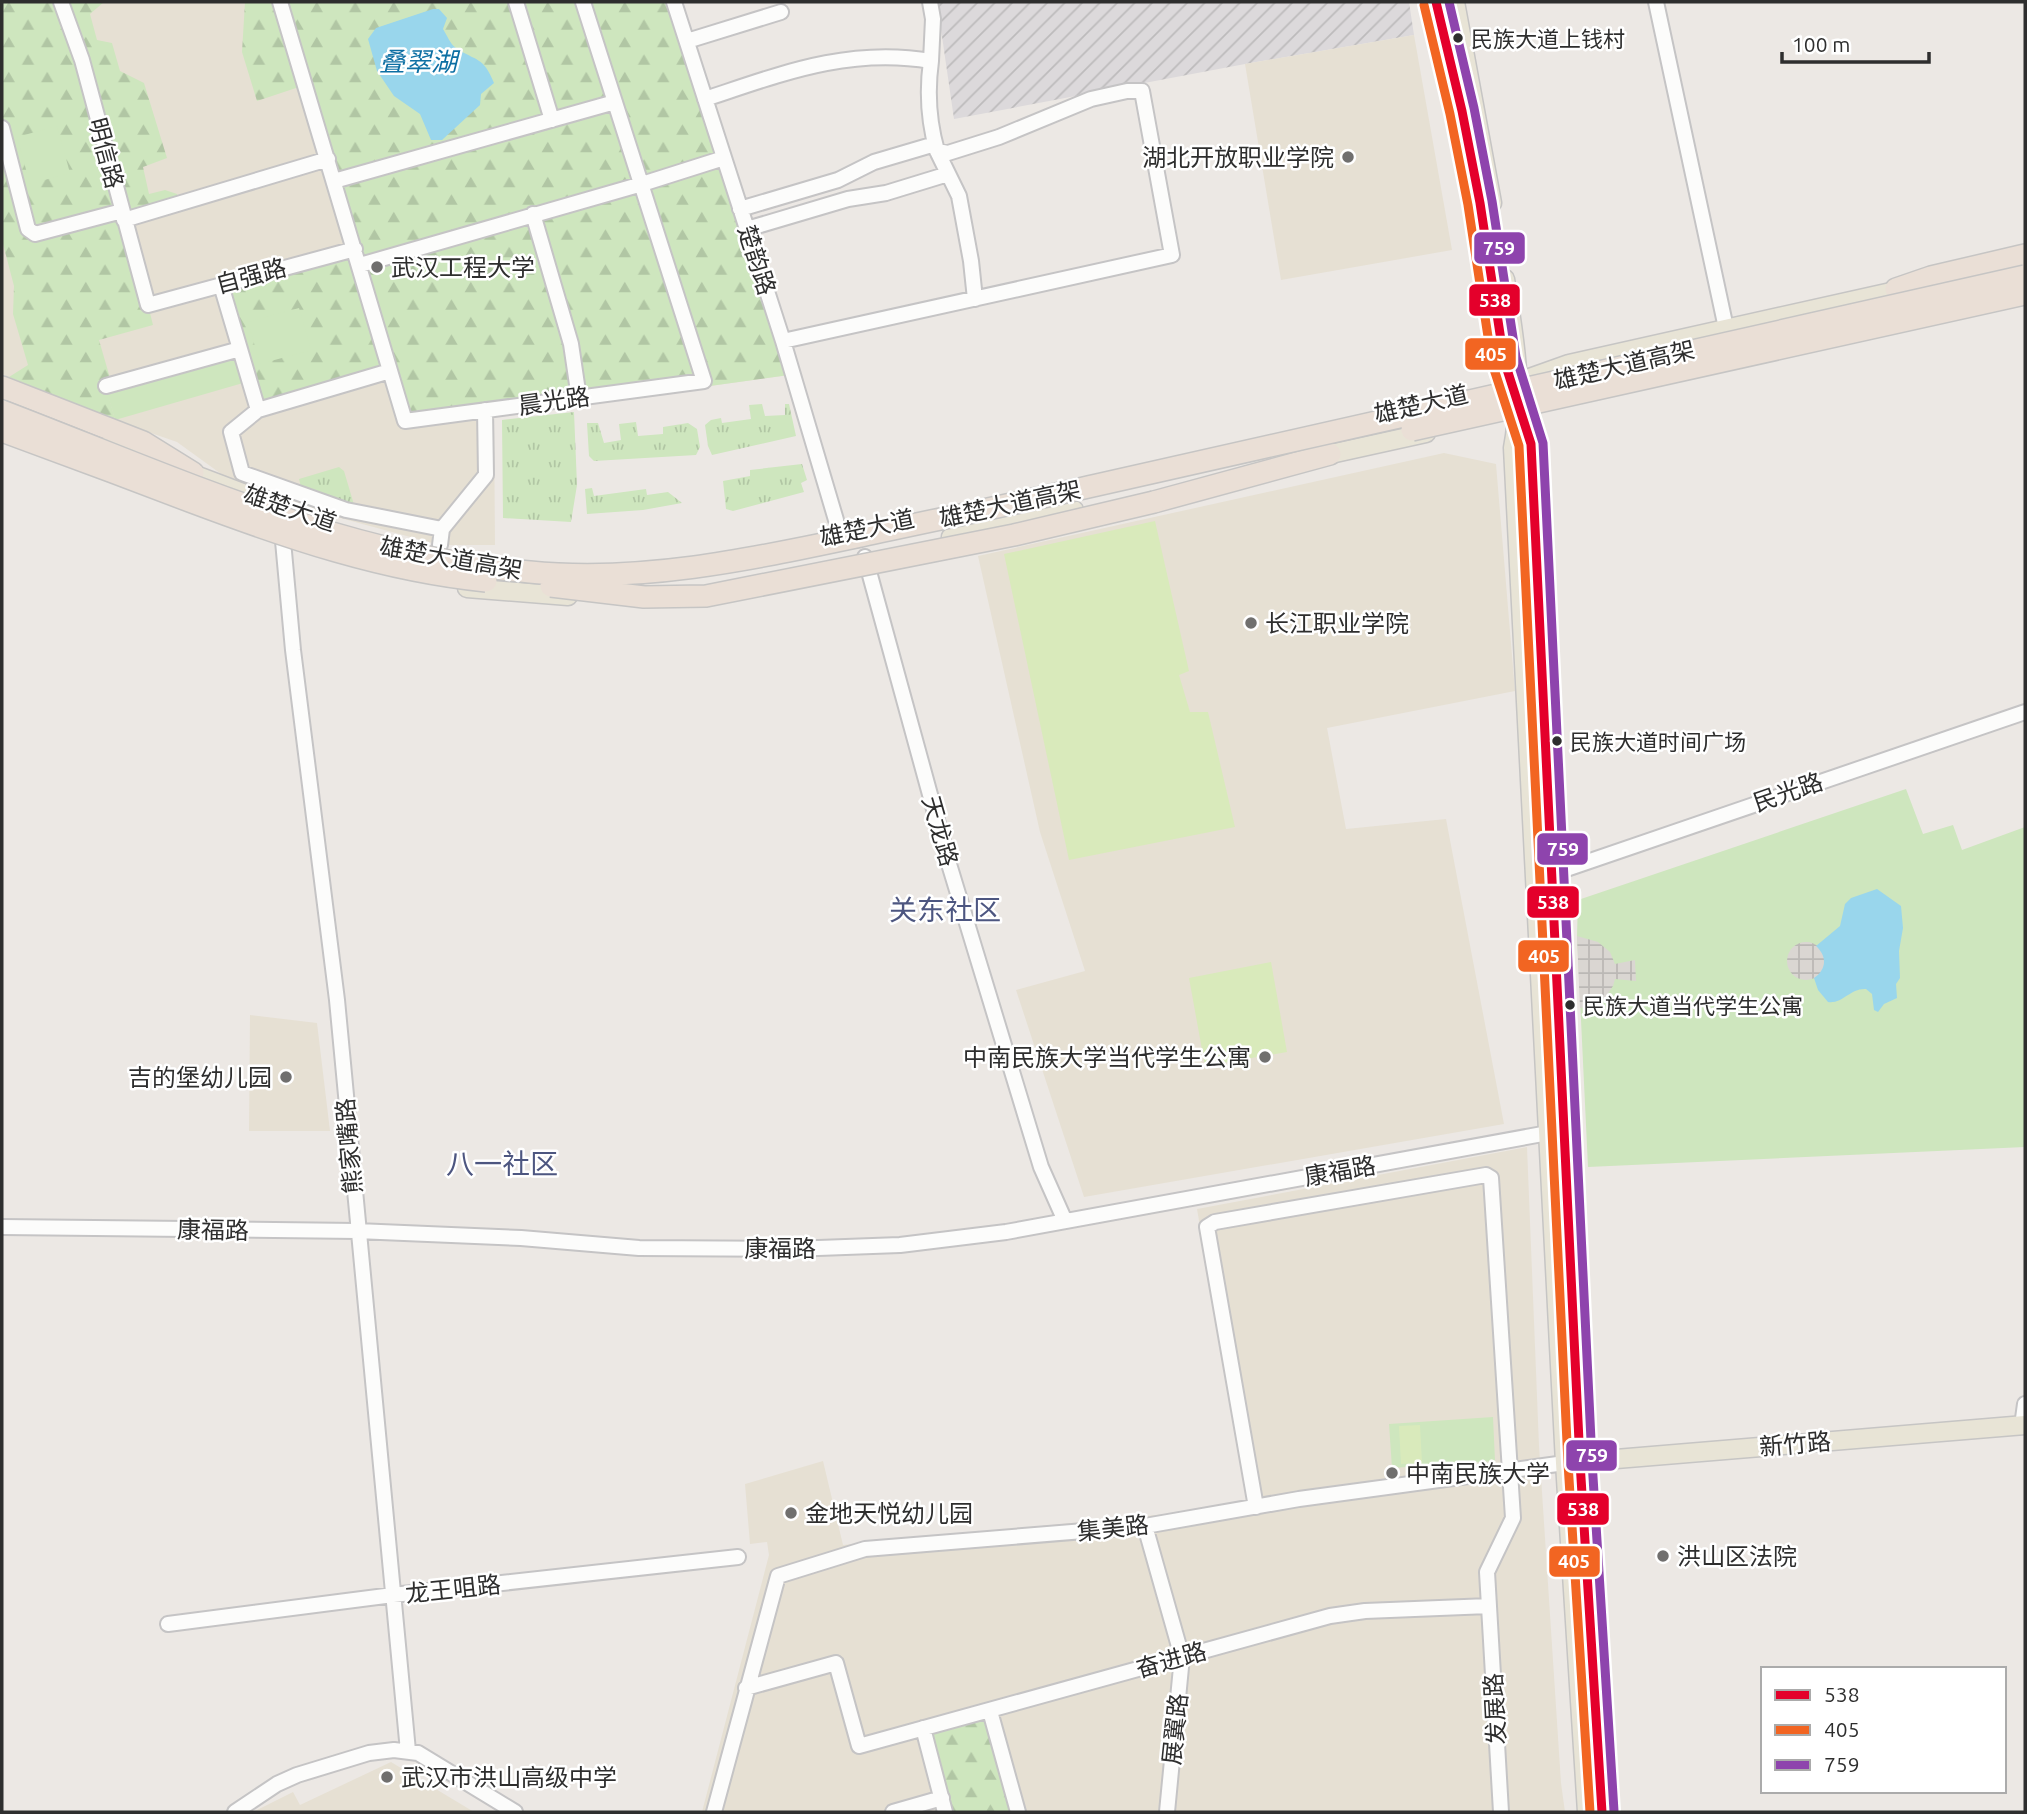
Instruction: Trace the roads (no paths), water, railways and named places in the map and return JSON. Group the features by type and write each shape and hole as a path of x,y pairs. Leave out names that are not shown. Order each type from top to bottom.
{"highway":[{"path":"1896,289 2025,255"},
{"name":"雄楚大道高架","path":"2,411 279,518 365,543 473,566 535,573 614,575 677,570 772,555 1409,416 1614,367 2025,276"},
{"name":"雄楚大道高架","path":"2,431 275,533 354,558 454,578 551,586 623,588 746,575 2025,294"},
{"path":"2,387 143,442 193,473"},
{"path":"551,586 644,597 706,596 1014,535 1154,502 1330,454"}],"main road":[{"path":"1437,2 1462,111 1504,360 1531,444 1552,874 1587,1812"},
{"path":"1455,2 1518,358 1517,427 1513,448 1548,1133 1572,1463 1602,1812"},
{"name":"雄楚大道","path":"2,437 283,541 391,574 481,590 566,596 678,591 743,583 1330,454 1517,397 1569,364 1896,289 1933,286 2025,266"},
{"name":"雄楚大道","path":"2,404 306,516 420,547 523,562 611,566 684,563 729,557 1138,469 1517,397 1579,404 2025,303"},
{"path":"413,578 426,576 433,569 435,561 430,552 420,547"},
{"name":"新竹路","path":"1572,1463 2024,1426"}],"street":[{"name":"明信路","path":"61,2 82,60 148,305"},
{"path":"280,2 390,371 258,410 231,432 242,473 346,510 442,529"},
{"path":"516,2 552,120"},
{"path":"583,2 642,184"},
{"name":"楚韵路","path":"674,2 783,341 836,520"},
{"path":"930,2 933,19 928,83 936,147 959,195 975,299"},
{"path":"1656,2 1726,328"},
{"path":"687,41 781,12"},
{"path":"705,99 804,66 834,60 914,58 930,61"},
{"path":"740,209 838,180 874,162 936,147 948,153 999,137 1091,99 1127,91 1142,91 1172,255 783,341"},
{"path":"334,181 615,102"},
{"path":"2,128 29,229 34,234 123,215 328,159"},
{"path":"360,265 724,158"},
{"path":"747,229 848,199 886,193 948,174"},
{"name":"晨光路","path":"390,371 405,421 704,381 642,184"},
{"path":"533,214 571,344 579,398"},
{"name":"自强路","path":"148,305 355,249"},
{"path":"221,285 258,410"},
{"path":"106,386 240,349"},
{"path":"440,545 442,529 486,475 485,410"},
{"name":"熊家嘴路","path":"283,541 293,650 337,1000 408,1751"},
{"name":"天龙路","path":"864,557 949,864 1041,1167 1065,1221"},
{"name":"民光路","path":"1552,874 2025,712"},
{"name":"康福路","path":"2,1227 357,1231 521,1238 639,1248 791,1249 900,1245 1006,1232 1548,1133"},
{"name":"发展路","path":"1256,1507 1207,1227 1215,1222 1486,1175 1491,1178 1513,1518 1488,1572 1501,1812"},
{"path":"2024,1426 2025,1404"},
{"name":"集美路","path":"746,1688 778,1576 865,1549 1145,1526 1299,1499 1572,1463"},
{"name":"展翼路","path":"1145,1526 1182,1657 1167,1812"},
{"name":"龙王咀路","path":"167,1624 393,1595 738,1557"},
{"name":"奋进路","path":"746,1688 836,1663 859,1746 1310,1620 1343,1613 1489,1605"},
{"path":"714,1812 746,1688"},
{"path":"990,1711 1018,1812"},
{"path":"892,1812 944,1805 923,1728"},
{"path":"235,1812 277,1784 316,1768 369,1753 408,1751 418,1753 515,1812"}],"water":[{"name":"叠翠湖","path":"439,9 447,18 443,29 452,44 483,64 494,83 481,94 480,105 442,140 431,140 420,114 394,96 377,71 368,39 376,28"},
{"path":"1877,889 1901,906 1903,928 1899,951 1900,978 1896,984 1897,998 1884,1004 1878,1012 1874,1010 1872,994 1866,989 1855,991 1838,1001 1828,1002 1818,990 1814,978 1821,971 1824,962 1816,946 1840,926 1845,904 1851,898"}],"place":[{"name":"民族大道上钱村","path":"1458,38"},
{"name":"湖北开放职业学院","path":"1348,157"},
{"name":"武汉工程大学","path":"377,267"},
{"name":"长江职业学院","path":"1251,623"},
{"name":"民族大道时间广场","path":"1557,741"},
{"name":"民族大道当代学生公寓","path":"1570,1005"},
{"name":"中南民族大学当代学生公寓","path":"1265,1057"},
{"name":"吉的堡幼儿园","path":"286,1077"},
{"name":"中南民族大学","path":"1392,1473"},
{"name":"金地天悦幼儿园","path":"791,1513"},
{"name":"洪山区法院","path":"1663,1556"},
{"name":"武汉市洪山高级中学","path":"387,1777"}],"district":[{"name":"关东社区","path":"945,909"},
{"name":"八一社区","path":"502,1163"}]}
